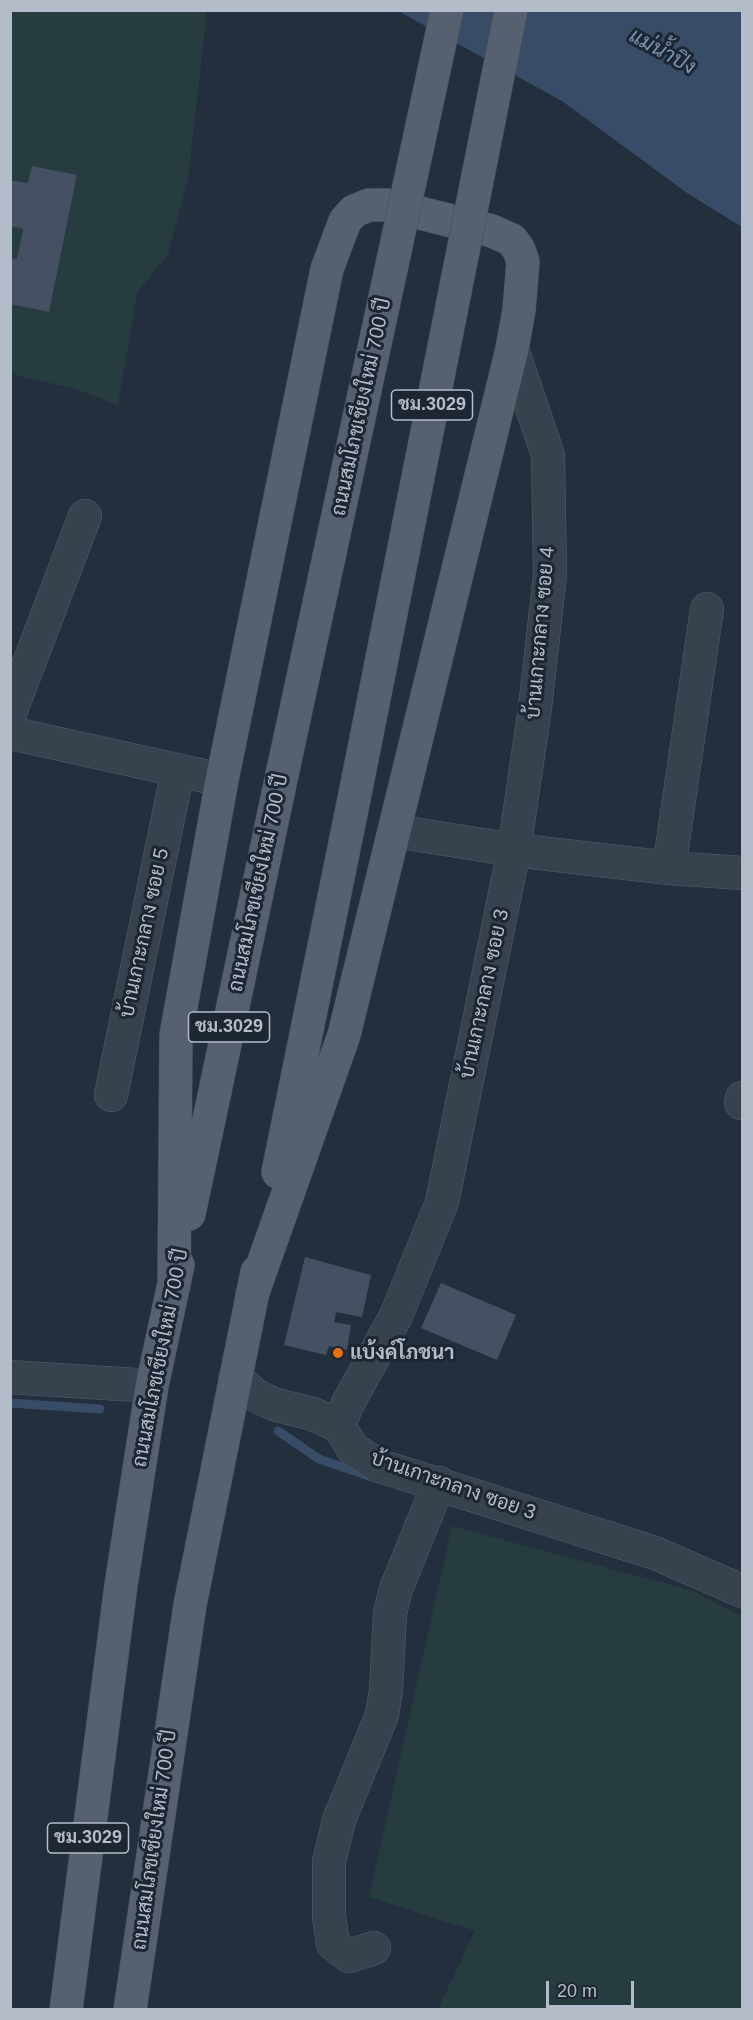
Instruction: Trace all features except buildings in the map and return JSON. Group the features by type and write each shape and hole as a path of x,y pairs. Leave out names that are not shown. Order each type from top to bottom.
{"main road":[{"name":"ถนนสมโภชเชียงใหม่ 700 ปี","path":"66,2010 121,1585 152,1386 447,10"},
{"name":"ถนนสมโภชเชียงใหม่ 700 ปี","path":"130,2010 190,1605 511,10"},
{"path":"174,1285 176,1035 222,780 327,269 345,221 354,212 369,205 388,205 492,231 512,240 523,262 523,281 512,349 344,1035 252,1295"}],"street":[{"name":"บ้านเกาะกลาง ซอย 4","path":"512,349 548,455 550,575 535,708 514,850"},
{"path":"10,713 85,516"},
{"path":"669,868 707,609"},
{"path":"10,733 222,780"},
{"name":"บ้านเกาะกลาง ซอย 5","path":"111,1095 178,770"},
{"path":"395,831 514,850 669,868 742,873"},
{"name":"บ้านเกาะกลาง ซอย 3","path":"514,850 442,1202 396,1316 347,1405 339,1426 353,1449 377,1464 656,1553 742,1591"},
{"path":"10,1377 152,1386"},
{"path":"235,1378 255,1395 276,1405 313,1414 339,1426"},
{"path":"374,1948 349,1956 333,1944 329,1917 328,1862 339,1820 382,1714 386,1690 390,1613 396,1589 439,1483"}],"green space":[{"path":"11,11 207,11 188,179 168,254 137,293 118,405 76,389 11,374 11,304 49,311 77,176 32,166 28,183 11,180"},
{"path":"10,226 23,229 17,259 11,258"},
{"path":"452,1526 690,1590 742,1616 742,2009 438,2009 475,1931 369,1897"}],"water":[{"name":"แม่น้ำปิง","path":"398,11 742,11 742,227 687,193 562,101"}],"waterway":[{"path":"10,1403 100,1409"},
{"path":"278,1431 319,1459 369,1476"}],"place":[{"name":"แบ้งค์โภชนา","path":"338,1353"}]}
